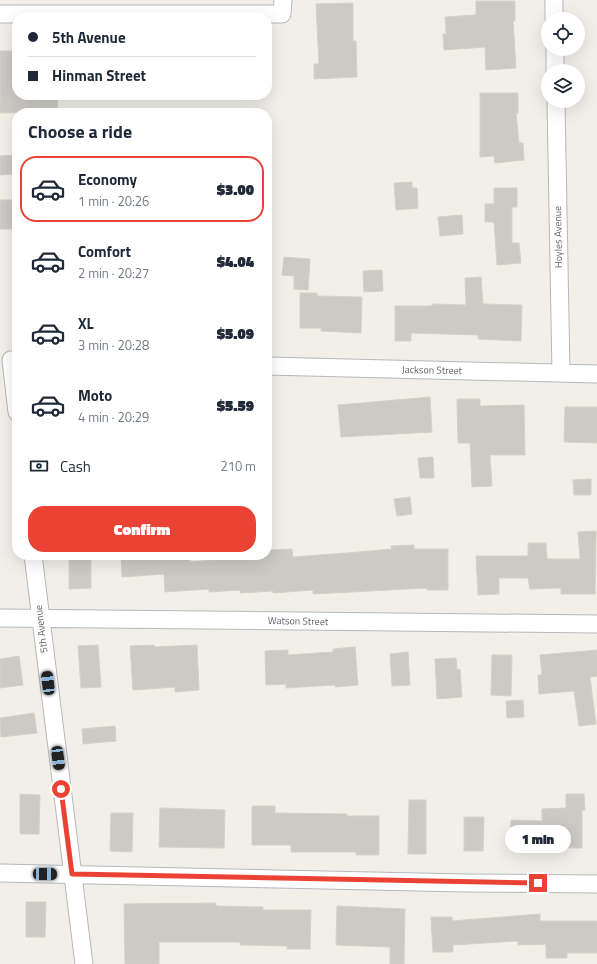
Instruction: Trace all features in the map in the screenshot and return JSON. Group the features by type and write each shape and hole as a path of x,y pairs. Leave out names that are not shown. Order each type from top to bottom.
{"street":[{"path":"554,0 554,12"},
{"path":"81,12 282,7"},
{"path":"0,14 12,14"},
{"name":"Hoyles Avenue","path":"556,108 561,373"},
{"path":"9,360 12,380"},
{"name":"Jackson Street","path":"272,366 597,374"},
{"name":"5th Avenue","path":"34,560 84,964"},
{"name":"Watson Street","path":"0,618 597,624"},
{"path":"0,873 458,883 597,884"}],"building":[{"path":"476,1 515,1 515,21 513,21 516,68 486,70 485,47 444,50 443,34 446,34 445,17 476,15"},
{"path":"353,3 353,41 356,41 357,77 314,79 314,64 319,64 316,4"},
{"path":"0,51 12,51 12,100 58,100 57,108 12,108 12,113 0,113"},
{"path":"480,93 518,93 518,113 516,113 519,143 523,143 524,160 495,163 494,156 480,157"},
{"path":"12,155 12,174 0,175 0,156"},
{"path":"412,182 412,188 417,188 418,208 396,210 394,183"},
{"path":"494,188 517,188 517,207 512,207 512,243 519,243 521,263 497,265 494,222 485,222 485,204 494,204"},
{"path":"0,200 12,200 12,229 0,229"},
{"path":"462,215 463,234 440,236 438,217"},
{"path":"284,257 310,259 308,290 294,289 294,276 282,275"},
{"path":"382,270 383,291 364,292 363,271"},
{"path":"481,277 483,304 522,305 521,341 478,339 478,335 411,333 411,341 395,341 395,306 432,306 432,304 466,305 465,278"},
{"path":"300,293 317,293 317,296 362,297 361,333 321,331 321,328 300,328"},
{"path":"430,397 432,432 341,437 338,405"},
{"path":"457,399 480,399 480,406 524,405 525,455 490,455 492,486 472,487 470,443 458,443"},
{"path":"565,407 597,407 597,443 564,442"},
{"path":"433,457 434,478 420,478 418,458"},
{"path":"591,479 591,495 574,495 573,480"},
{"path":"410,497 412,514 397,516 394,499"},
{"path":"596,531 595,594 561,594 561,588 530,589 528,578 499,578 499,594 478,595 476,556 528,556 528,543 546,543 547,559 580,559 578,532"},
{"path":"414,545 414,549 448,549 448,590 427,590 427,588 313,594 313,590 273,593 273,591 240,593 240,590 209,592 209,589 165,592 164,574 122,577 121,560 190,560 190,562 214,560 272,560 272,550 292,549 293,557 392,549 391,546"},
{"path":"69,560 91,560 91,588 69,589"},
{"path":"98,645 101,687 81,688 78,646"},
{"path":"154,645 154,647 197,645 199,690 175,692 175,687 133,690 130,646"},
{"path":"355,647 358,685 286,688 286,684 266,685 265,651 288,650 288,655 333,652 333,649"},
{"path":"597,650 597,676 590,677 596,724 579,726 574,691 539,694 538,675 542,675 540,655"},
{"path":"408,652 410,685 392,686 390,654"},
{"path":"492,655 512,655 511,696 491,695"},
{"path":"19,656 23,685 0,688 0,659"},
{"path":"456,658 457,670 460,669 462,697 437,699 435,659"},
{"path":"523,700 524,717 507,718 506,701"},
{"path":"34,713 37,733 1,737 0,718"},
{"path":"115,726 116,741 83,744 82,729"},
{"path":"20,794 40,795 39,834 20,834"},
{"path":"566,794 584,794 585,810 582,810 582,848 510,847 511,820 542,821 542,809 566,808"},
{"path":"409,800 426,800 426,854 408,854"},
{"path":"252,806 275,806 275,813 379,816 379,855 356,855 356,852 291,852 291,845 252,845"},
{"path":"160,808 225,810 224,848 159,847"},
{"path":"111,813 133,813 132,852 110,851"},
{"path":"464,817 484,817 483,851 464,851"},
{"path":"26,902 46,902 45,937 26,937"},
{"path":"216,903 216,906 263,907 263,910 311,910 310,949 287,949 287,946 240,945 240,942 159,942 159,964 125,964 124,904"},
{"path":"337,906 405,909 404,964 390,964 390,947 336,945"},
{"path":"540,914 540,921 597,921 597,953 567,953 567,958 546,958 546,944 518,945 518,941 453,945 453,952 433,952 431,917 452,917 452,921"}],"route":[{"path":"61,789 72,874 465,883 538,883"}]}
